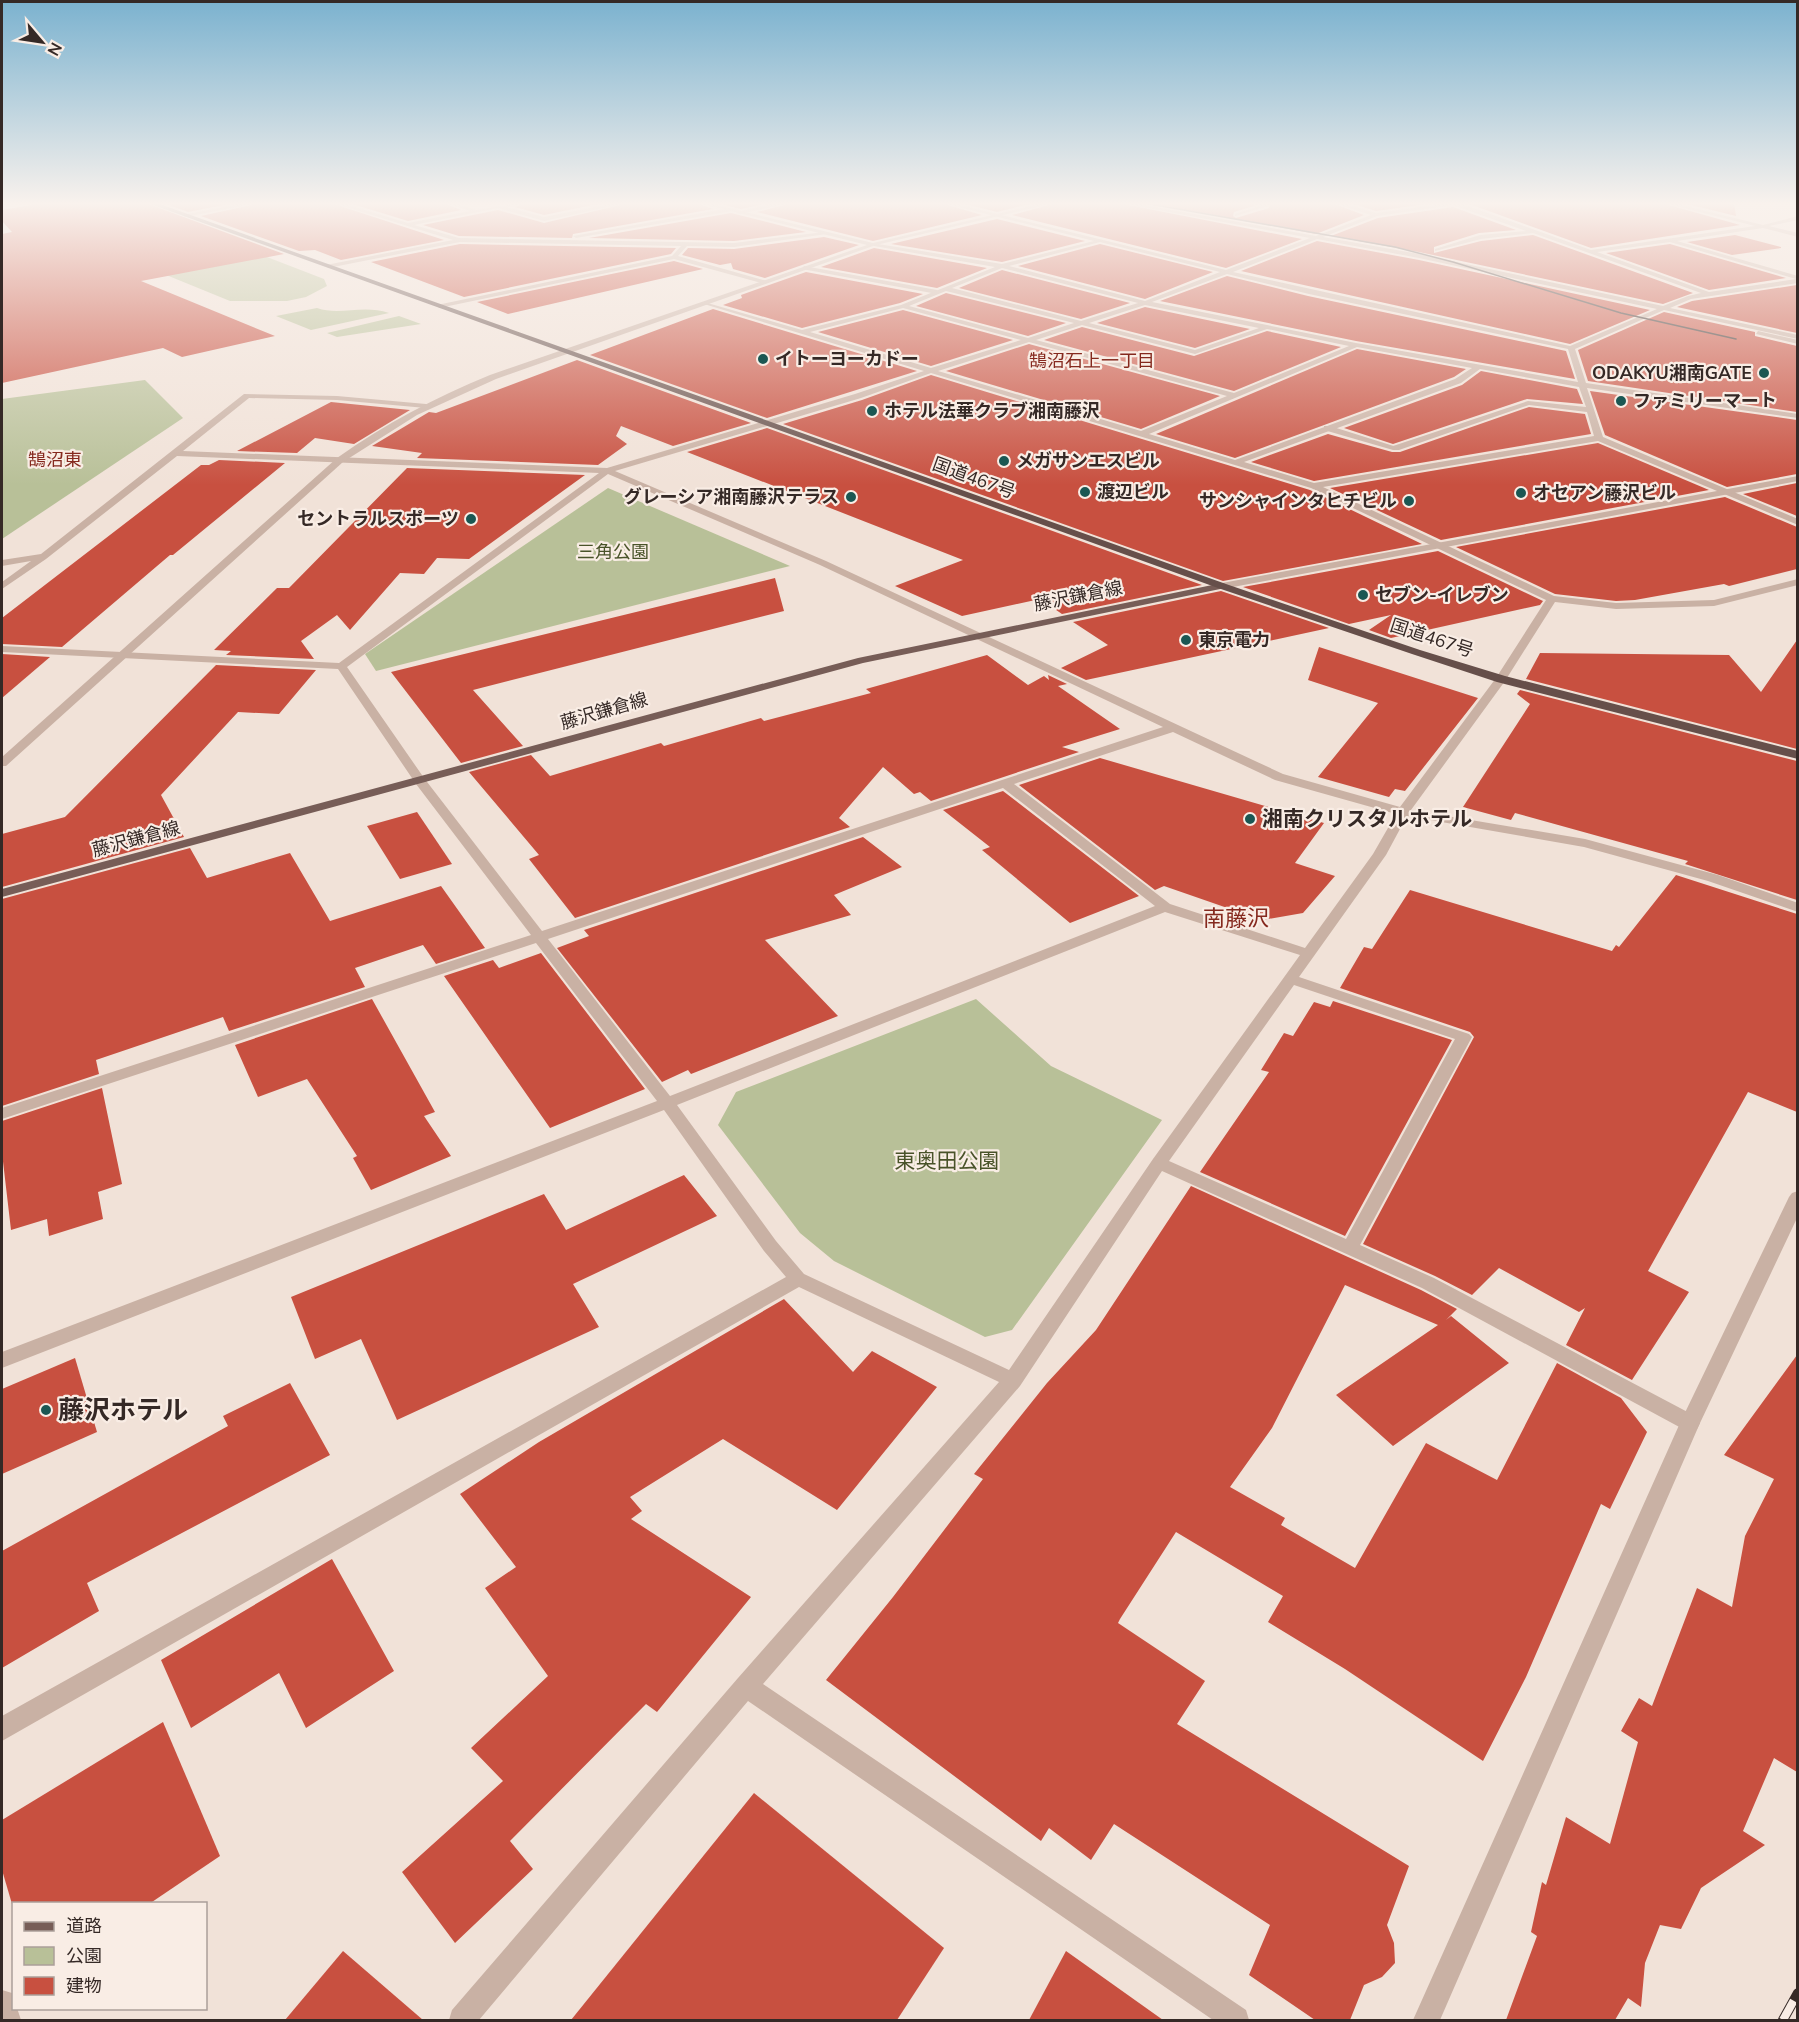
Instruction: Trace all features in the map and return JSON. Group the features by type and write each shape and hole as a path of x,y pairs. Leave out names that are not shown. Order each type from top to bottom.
{"highway":[{"name":"国道467号","path":"412,296 1222,586 1416,652 1501,678 1797,755"}],"main road":[{"name":"藤沢鎌倉線","path":"2,894 862,660 1222,586"}],"street":[{"path":"439,306 485,296"},
{"path":"2,763 340,460 370,438 461,389 725,296"},
{"path":"802,333 903,306 926,296"},
{"path":"977,296 1196,352 1267,327"},
{"path":"1119,296 1356,345 1478,367 1797,416"},
{"path":"174,453 607,471 858,396 1162,296"},
{"path":"1332,296 1571,348 1678,301 1699,296"},
{"path":"1608,296 1797,337"},
{"path":"1669,299 1690,304"},
{"path":"706,303 1314,486 1552,599 1616,606 1714,603 1797,582"},
{"path":"903,306 1237,396"},
{"path":"1758,333 1797,342"},
{"path":"1142,434 1356,345"},
{"path":"1571,348 1599,438"},
{"path":"1237,462 1458,381 1478,367"},
{"path":"2,586 43,557 247,396 337,398 426,406"},
{"path":"1328,428 1396,448 1528,403 1590,410"},
{"path":"1314,486 1599,438 1797,522"},
{"path":"607,471 823,563 1278,777 1403,812 1585,843 1713,878 1797,908"},
{"path":"2,649 340,666 607,471"},
{"path":"1222,586 1797,478"},
{"path":"2,562 43,557"},
{"path":"462,2020 746,1686 1013,1380 1159,1163 1379,855 1403,812 1501,678 1552,599"},
{"path":"340,666 420,781 668,1103 770,1246 798,1279 1013,1380"},
{"path":"2,1113 1172,728"},
{"path":"1006,784 1166,907 1307,953"},
{"path":"2,1360 668,1103 1166,907"},
{"path":"1290,979 1464,1036 1350,1248"},
{"path":"1159,1163 1428,1283 1690,1423"},
{"path":"1426,2020 1690,1423 1797,1197"},
{"path":"2,1730 798,1279"},
{"path":"746,1686 1236,2020"},
{"path":"2,2003 8,2020"}],"green space":[{"path":"219,296 307,296 287,301 230,301"},
{"path":"317,308 334,311 370,310 389,313 311,330 276,316"},
{"path":"399,316 421,324 337,337 327,333"},
{"path":"145,380 183,418 2,539 2,399"},
{"name":"三角公園","path":"608,488 790,566 376,671 365,654"},
{"name":"東奥田公園","path":"976,999 1051,1066 1162,1120 1012,1330 985,1337 834,1261 800,1233 718,1125 736,1092"}],"building":[{"path":"2,296 178,296 275,336 182,357 163,348 2,383"},
{"path":"504,296 584,296 508,314 477,302"},
{"path":"917,296 900,303 802,328 723,305 742,298"},
{"path":"938,296 959,296 1066,323 1028,336 916,306"},
{"path":"992,296 1104,296 1130,303 1081,319"},
{"path":"1172,296 1310,296 1566,351 1575,379 1356,341 1160,301"},
{"path":"1355,296 1587,296 1650,310 1570,344"},
{"path":"1627,296 1684,296 1663,304"},
{"path":"1722,296 1797,296 1797,333 1677,307 1692,301"},
{"path":"1145,307 1250,329 1195,348 1097,323"},
{"path":"713,309 917,371 767,418 590,355"},
{"path":"903,310 1013,340 931,366 818,332"},
{"path":"1664,312 1755,332 1755,336 1797,346 1797,412 1588,381 1578,350"},
{"path":"1082,327 1194,356 1267,331 1341,347 1234,391 1044,340"},
{"path":"1029,344 1220,396 1141,429 946,371"},
{"path":"1357,349 1466,369 1454,377 1235,458 1156,434"},
{"path":"577,360 751,423 673,446 621,426 616,436 627,444 598,465 417,458 422,453 372,446 429,412 436,413"},
{"path":"1481,371 1577,389 1583,404 1527,399 1393,444 1344,428 1462,385"},
{"path":"931,375 1310,490 1422,544 1223,581 783,424 862,400"},
{"path":"1590,391 1797,420 1797,474 1727,487 1605,435"},
{"path":"331,402 410,410 354,444 315,438 297,453 237,451"},
{"path":"1529,407 1585,414 1591,434 1314,481 1251,462 1328,434 1392,452 1400,452"},
{"path":"767,428 1202,585 1062,614 1040,599 962,616 895,586 963,560 687,452"},
{"path":"1598,443 1709,490 1441,540 1330,488"},
{"path":"219,460 285,463 173,555 170,555 62,647 2,644 2,618 201,465 209,465"},
{"path":"407,468 585,475 469,559 437,558 424,574 400,573 350,630 337,615 301,641 314,659 226,655 231,651 214,650 277,588 289,588"},
{"path":"1797,483 1797,516 1743,494"},
{"path":"1725,497 1797,527 1797,569 1729,586 1724,584 1635,600 1616,601 1555,594 1456,547"},
{"path":"1438,551 1543,601 1540,605 1391,638 1369,630 1391,615 1349,624 1243,587"},
{"path":"775,578 784,611 473,690 523,746 461,763 391,672"},
{"path":"1221,591 1329,628 1086,680 1061,668 1108,645 1073,622"},
{"path":"1797,640 1797,749 1526,679 1540,653 1729,655 1761,692"},
{"path":"1319,647 1478,698 1405,791 1395,789 1389,797 1318,777 1378,703 1308,680"},
{"path":"2,654 50,657 2,698"},
{"path":"987,655 1028,685 1044,676 1049,680 1048,675 1067,684 1058,686 1120,729 1062,747 1079,752 931,801 920,792 914,794 883,767 839,818 850,827 575,918 529,859 539,855 469,772 531,755 550,776 661,743 664,746 761,718 764,721 871,693 866,689"},
{"path":"216,665 316,670 279,714 238,712 161,795 184,837 2,887 2,834 65,817"},
{"path":"1520,690 1797,761 1797,900 1685,864 1688,861 1515,813 1511,820 1463,807 1530,704 1517,694"},
{"path":"1100,758 1324,823 1295,863 1335,876 1303,913 1262,920 1164,886 1155,890 1019,785"},
{"path":"1003,791 1139,896 1070,923 982,850 990,847 943,810"},
{"path":"417,812 452,864 400,879 367,826"},
{"path":"863,837 902,867 834,895 851,915 765,940 838,1016 691,1074 688,1070 662,1082 557,948 589,936 584,930"},
{"path":"190,848 207,878 290,853 330,921 441,886 485,948 436,964 423,945 355,968 365,987 229,1031 223,1017 96,1060 99,1074 2,1106 2,899"},
{"path":"1676,875 1797,914 1797,1112 1748,1092 1648,1271 1689,1292 1632,1380 1566,1345 1585,1308 1579,1312 1499,1268 1472,1295 1363,1244 1474,1037 1470,1032 1340,988 1364,947 1372,949 1410,890 1612,951 1616,945 1619,947"},
{"path":"541,953 645,1089 550,1128 444,976 493,960 499,968"},
{"path":"372,999 435,1112 424,1116 451,1156 371,1190 353,1158 357,1156 307,1079 258,1097 235,1045"},
{"path":"1333,1001 1452,1040 1345,1236 1200,1172 1269,1072 1261,1070 1284,1033 1293,1036 1314,1002 1330,1007"},
{"path":"102,1088 122,1184 98,1192 103,1219 49,1236 47,1219 11,1230 2,1153 2,1121"},
{"path":"684,1175 717,1216 573,1284 599,1327 397,1420 361,1339 315,1359 291,1297 544,1194 566,1230"},
{"path":"1191,1186 1421,1290 1457,1309 1446,1320 1451,1316 1509,1363 1393,1446 1336,1395 1438,1325 1345,1285 1272,1428 1230,1487 1285,1518 1281,1525 1355,1568 1426,1443 1497,1480 1557,1363 1621,1398 1647,1432 1610,1509 1601,1504 1526,1677 1483,1761 1345,1669 1268,1622 1283,1596 1176,1532 1120,1619 1118,1623 1205,1681 1177,1724 1409,1866 1387,1925 1394,1943 1395,1963 1382,1977 1364,1985 1350,2020 1315,2020 1249,1975 1270,1925 1114,1824 1091,1860 1049,1828 1041,1841 826,1680 983,1479 974,1474 1047,1383 1096,1330"},
{"path":"784,1299 853,1372 872,1351 937,1387 837,1510 723,1439 630,1497 642,1511 631,1519 751,1597 657,1712 646,1704 510,1841 533,1869 455,1943 402,1872 503,1781 471,1748 548,1676 485,1588 516,1567 460,1494 539,1442"},
{"path":"1797,1355 1797,1772 1774,1758 1743,1831 1765,1845 1701,1888 1681,1929 1660,1925 1645,1963 1641,2007 1628,1998 1615,2020 1506,2020 1537,1936 1531,1932 1542,1882 1546,1885 1566,1817 1610,1844 1638,1742 1621,1731 1639,1698 1652,1706 1697,1588 1732,1607 1745,1536 1774,1479 1724,1455"},
{"name":"藤沢ホテル","path":"75,1358 97,1432 2,1474 2,1389"},
{"path":"290,1383 330,1455 87,1583 99,1611 2,1668 2,1551 228,1426 223,1416"},
{"path":"332,1559 394,1671 306,1728 279,1673 191,1728 161,1660"},
{"path":"163,1722 220,1856 152,1902 12,1902 12,1904 2,1870 2,1820"},
{"path":"754,1793 944,1948 897,2020 571,2020"},
{"path":"343,1951 423,2020 285,2020"},
{"path":"1066,1951 1163,2020 1029,2020"}],"tram line":[{"path":"1566,296 1621,313 1736,339"}],"railway":[{"path":"1783,2020 1798,1993"}],"place":[{"name":"イトーヨーカドー","path":"763,359"},
{"name":"ODAKYU湘南GATE","path":"1764,373"},
{"name":"ファミリーマート","path":"1621,401"},
{"name":"ホテル法華クラブ湘南藤沢","path":"872,411"},
{"name":"メガサンエスビル","path":"1004,461"},
{"name":"渡辺ビル","path":"1085,492"},
{"name":"オセアン藤沢ビル","path":"1521,493"},
{"name":"グレーシア湘南藤沢テラス","path":"851,497"},
{"name":"サンシャインタヒチビル","path":"1409,501"},
{"name":"セントラルスポーツ","path":"471,519"},
{"name":"セブン-イレブン","path":"1363,595"},
{"name":"東京電力","path":"1186,640"},
{"name":"湘南クリスタルホテル","path":"1250,819"},
{"name":"藤沢ホテル","path":"46,1410"}],"district":[{"name":"鵠沼石上一丁目","path":"1092,361"},
{"name":"鵠沼東","path":"55,460"},
{"name":"南藤沢","path":"1236,919"}]}
